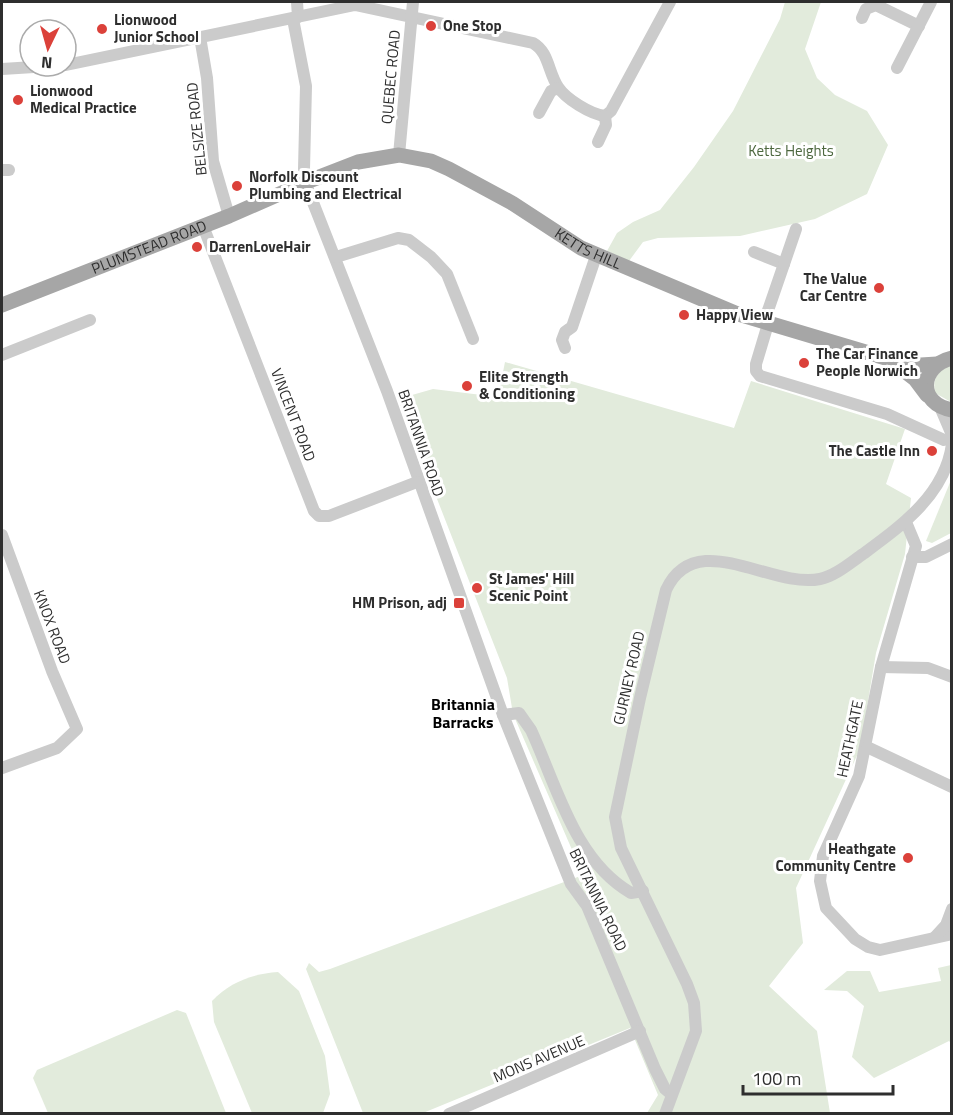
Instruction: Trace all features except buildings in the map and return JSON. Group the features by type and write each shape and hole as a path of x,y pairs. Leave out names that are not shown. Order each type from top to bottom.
{"main road":[{"name":"KETTS HILL","path":"303,183 358,162 399,155 432,161 470,180 596,256 766,323 889,359 921,365 943,361"},
{"name":"PLUMSTEAD ROAD","path":"2,305 229,216 303,183"},
{"path":"941,406 927,390 927,377 951,350"},
{"name":"KETTS HILL","path":"889,359 915,379 941,406"}],"street":[{"name":"BRITANNIA ROAD","path":"297,2 296,18 306,86 303,183 336,257 387,391 417,482 503,715 571,884 587,906 655,1069 665,1089 671,1094"},
{"name":"QUEBEC ROAD","path":"399,155 412,2"},
{"path":"598,142 606,120 670,2"},
{"path":"897,68 931,2"},
{"path":"78,62 355,5 533,43 540,47 558,88 606,120"},
{"path":"862,18 866,9 876,5 919,26"},
{"name":"BELSIZE ROAD","path":"200,37 207,78 213,161 229,216"},
{"path":"2,69 18,68"},
{"path":"539,113 551,91 558,88"},
{"name":"VINCENT ROAD","path":"203,226 314,511 319,516 329,516 417,482"},
{"path":"796,229 766,323 756,371 760,376 922,425 949,440"},
{"path":"336,257 398,238 409,240 431,256 447,274 473,339"},
{"path":"754,252 784,264"},
{"path":"565,348 562,340 565,332 572,327 596,256"},
{"path":"2,355 20,354 83,327"},
{"path":"941,406 949,440"},
{"name":"GURNEY ROAD","path":"665,1113 693,1042 697,1020 687,984 621,848 616,835 615,818 650,655 662,606 672,580 686,566 705,561 728,563 797,579 821,579 852,562 906,522 929,497 944,473 949,440"},
{"name":"HEATHGATE","path":"906,522 915,542 881,666 867,747 854,792 822,863 820,881 826,908 855,939 868,947 880,950 951,934"},
{"name":"KNOX ROAD","path":"2,768 57,748 77,729 3,543"},
{"path":"912,557 926,557 951,544"},
{"path":"881,666 928,668 951,677"},
{"name":"BRITANNIA ROAD","path":"503,715 519,714 531,730 580,840 591,858 619,886 631,893 643,891"},
{"path":"867,747 951,787"},
{"path":"934,938 946,925 951,909"},
{"name":"MONS AVENUE","path":"449,1113 640,1032"}],"green space":[{"name":"Ketts Heights","path":"785,2 821,2 805,49 817,78 835,95 867,111 888,145 867,194 815,219 740,236 658,238 643,242 629,261 607,251 617,233 633,222 660,210 694,167 733,111 780,19"},
{"path":"505,362 734,428 751,381 905,429 886,484 911,498 905,554 876,653 860,749 796,888 803,943 769,986 817,1031 830,1113 647,1113 658,1095 630,1028 423,1113 363,1113 306,969 309,963 319,972 330,969 583,875 513,714 507,678 398,399 433,389 498,397"},
{"path":"951,365 951,402 935,393 934,383 937,376"},
{"path":"951,480 951,533 932,543 926,541"},
{"path":"951,965 951,1043 949,1041 874,1078 852,1057 864,1006 847,991 824,990 847,971 870,971 879,992 941,981 938,968"},
{"path":"278,972 299,991 325,1056 330,1094 323,1113 252,1113 214,1022 212,1001 219,994 242,980"},
{"path":"177,1010 186,1013 226,1113 48,1113 33,1078 37,1070"}],"place":[{"name":"One Stop","path":"431,26"},
{"name":"Lionwood Junior School","path":"102,29"},
{"name":"Lionwood Medical Practice","path":"18,100"},
{"name":"Norfolk Discount Plumbing and Electrical","path":"237,186"},
{"name":"DarrenLoveHair","path":"197,247"},
{"name":"The Value Car Centre","path":"879,288"},
{"name":"Happy View","path":"684,315"},
{"name":"The Car Finance People Norwich","path":"804,363"},
{"name":"Elite Strength & Conditioning","path":"467,386"},
{"name":"The Castle Inn","path":"932,451"},
{"name":"St James' Hill Scenic Point","path":"477,588"},
{"name":"HM Prison, adj","path":"459,603"},
{"name":"Heathgate Community Centre","path":"908,858"}],"district":[{"name":"Britannia Barracks","path":"463,713"}]}
